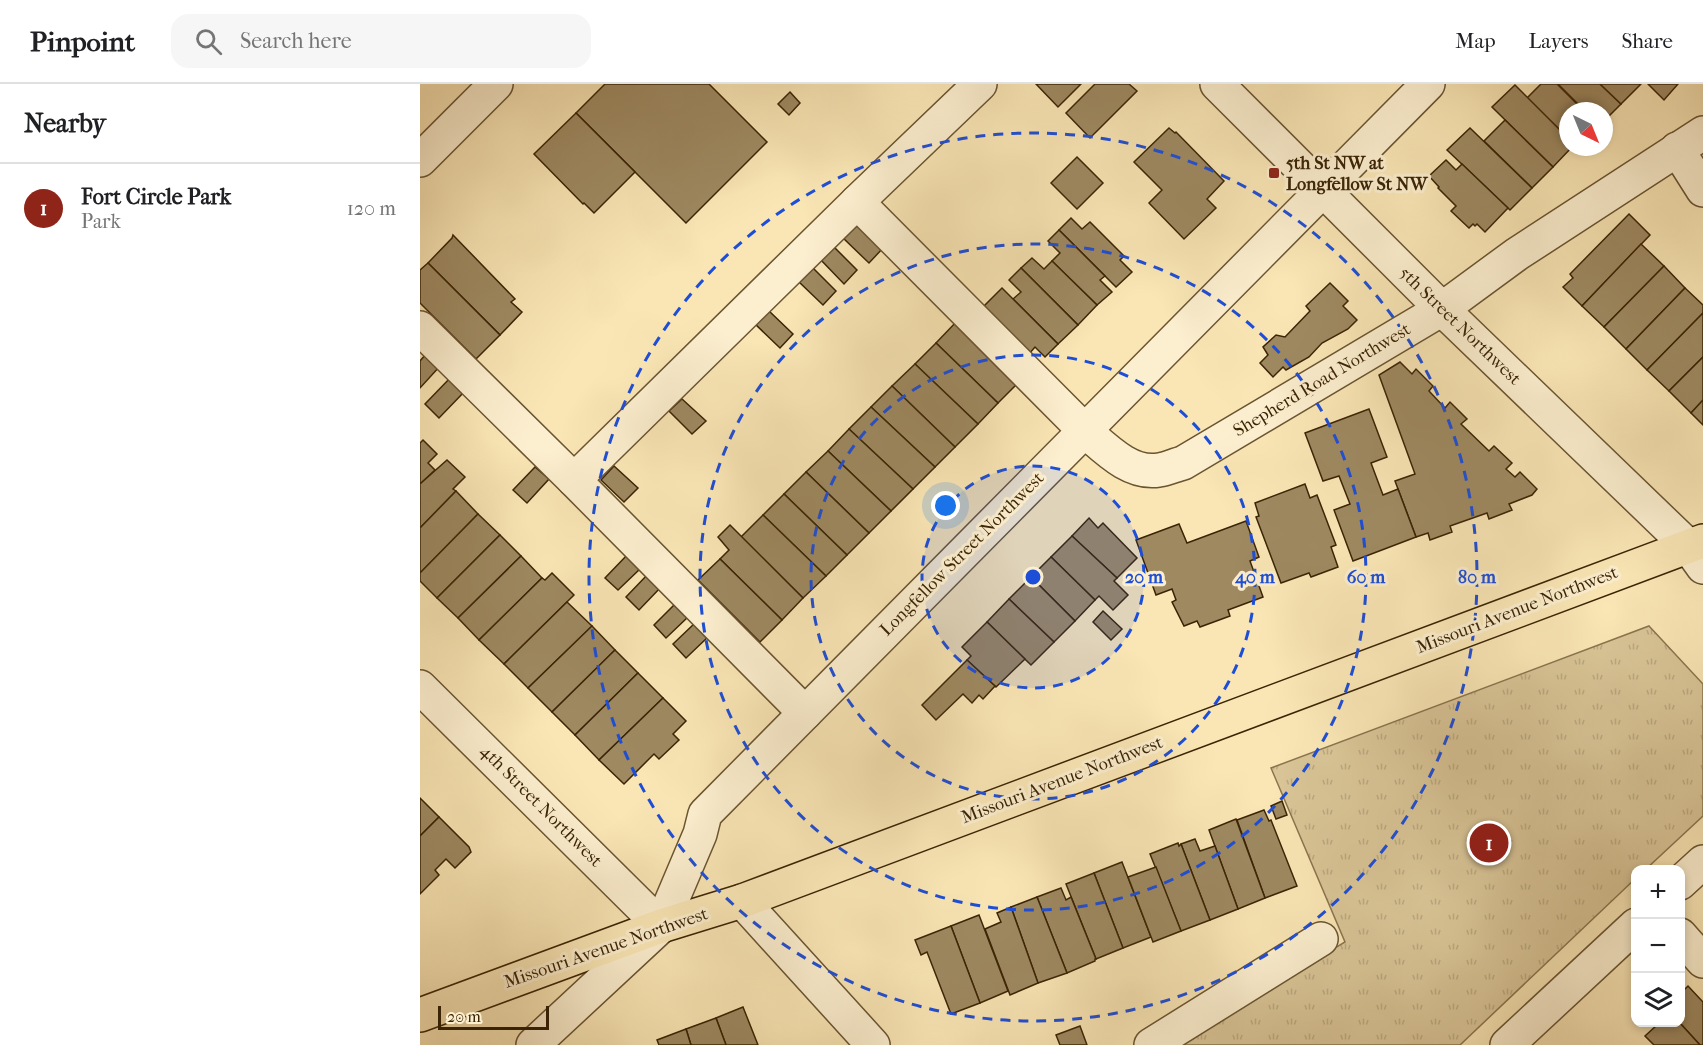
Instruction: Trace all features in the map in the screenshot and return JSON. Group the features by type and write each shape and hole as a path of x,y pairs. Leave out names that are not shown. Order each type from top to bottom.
{"main road":[{"name":"Missouri Avenue Northwest","path":"420,1015 661,926 742,901 1698,551"}],"street":[{"path":"420,160 496,84"},
{"path":"574,480 980,84"},
{"name":"5th Street Northwest","path":"1217,84 1442,309 1698,551"},
{"name":"Longfellow Street Northwest","path":"533,1045 661,926 700,834 705,814 1428,84"},
{"path":"1690,141 1703,190"},
{"name":"Shepherd Road Northwest","path":"857,202 1084,430 1116,457 1137,469 1158,471 1183,463 1442,309 1517,254 1690,141"},
{"path":"420,328 805,712"},
{"name":"4th Street Northwest","path":"420,687 661,926"},
{"path":"1685,879 1703,862"},
{"path":"742,901 872,1044"},
{"path":"1507,1045 1631,930"},
{"path":"1151,1045 1322,939"},
{"path":"1685,941 1703,961"}],"green space":[{"path":"1649,626 1703,684 1703,816 1650,865 1631,865 1631,883 1460,1045 1175,1045 1345,942 1271,768"}],"building":[{"path":"605,84 709,84 767,142 686,223 576,113"},
{"path":"1036,84 1081,84 1058,107"},
{"path":"1095,84 1129,84 1137,91 1090,138 1066,113"},
{"path":"1541,84 1557,84 1575,102 1559,102 1559,129 1527,98"},
{"path":"1558,84 1600,84 1621,104 1613,112 1613,102 1576,102"},
{"path":"1600,84 1641,84 1621,104"},
{"path":"1648,84 1678,84 1664,100"},
{"path":"1515,85 1559,129 1559,156 1563,156 1553,167 1492,107"},
{"path":"790,92 800,103 789,115 778,104"},
{"path":"576,113 635,172 594,213 534,154"},
{"path":"1505,120 1553,167 1532,188 1484,141"},
{"path":"1169,128 1176,132 1224,181 1207,199 1216,208 1184,239 1149,203 1162,190 1134,162"},
{"path":"1470,128 1532,188 1510,210 1447,150"},
{"path":"1077,157 1103,183 1077,209 1051,183"},
{"path":"1446,160 1456,170 1462,164 1508,208 1485,232 1477,224 1469,228 1451,211 1456,206 1429,176"},
{"path":"1629,214 1650,235 1582,306 1563,287 1573,278 1570,274"},
{"path":"1071,218 1082,229 1090,222 1124,256 1120,260 1132,272 1116,287 1059,230"},
{"path":"856,222 883,248 869,263 842,237"},
{"path":"1059,230 1105,276 1100,280 1112,292 1097,305 1052,261 1060,253 1048,241"},
{"path":"453,235 515,299 511,302 522,312 500,335 428,263"},
{"path":"1641,244 1664,266 1604,327 1582,306"},
{"path":"833,246 857,270 844,284 820,259"},
{"path":"1032,258 1044,269 1052,261 1097,305 1078,325 1021,268"},
{"path":"428,263 500,335 476,359 420,303 420,270"},
{"path":"1664,266 1685,288 1626,349 1604,327"},
{"path":"812,267 836,291 823,305 798,281"},
{"path":"1021,268 1078,325 1058,344 1013,299 1021,292 1009,280"},
{"path":"1330,283 1348,301 1343,306 1357,320 1348,329 1322,343 1309,357 1286,370 1283,367 1273,377 1260,363 1268,355 1263,347 1276,335 1285,337 1310,311 1306,306"},
{"path":"1002,288 1058,344 1045,357 1035,347 1029,354 983,307"},
{"path":"1685,288 1703,305 1703,313 1647,370 1626,349"},
{"path":"768,310 793,334 780,348 755,324"},
{"path":"1703,313 1703,357 1669,391 1647,370"},
{"path":"958,320 1020,381 998,403 936,343"},
{"path":"936,343 998,403 978,424 915,364"},
{"path":"426,354 440,366 420,388 420,361"},
{"path":"1703,357 1703,400 1691,413 1669,391"},
{"path":"1400,362 1412,374 1416,369 1433,386 1429,391 1445,408 1450,402 1467,419 1461,424 1489,451 1494,446 1512,463 1506,469 1515,477 1520,472 1537,489 1532,495 1509,504 1512,510 1489,519 1487,513 1450,526 1452,532 1430,540 1428,533 1416,537 1395,481 1415,474 1379,375"},
{"path":"915,364 978,424 955,447 892,386"},
{"path":"451,377 465,391 439,418 425,404"},
{"path":"892,386 955,447 935,467 871,407"},
{"path":"682,399 706,421 692,434 669,411"},
{"path":"1703,400 1703,425 1691,413"},
{"path":"871,407 935,467 913,489 849,429"},
{"path":"1369,409 1387,457 1371,463 1383,495 1398,489 1416,537 1353,561 1334,510 1350,504 1339,476 1323,481 1305,433"},
{"path":"849,429 913,489 891,511 828,451"},
{"path":"423,440 437,454 428,463 435,470 420,484 420,443"},
{"path":"828,451 891,511 869,533 806,472"},
{"path":"447,460 465,477 453,489 456,491 420,528 420,484"},
{"path":"614,466 638,488 624,502 601,480"},
{"path":"535,467 549,479 527,503 513,490"},
{"path":"806,472 869,533 847,555 784,494"},
{"path":"1305,484 1310,498 1317,495 1336,545 1331,547 1338,567 1311,577 1309,573 1281,583 1256,517 1259,516 1255,503"},
{"path":"456,491 478,514 420,573 420,528"},
{"path":"784,494 847,555 826,576 763,515"},
{"path":"478,514 500,535 437,598 420,581 420,573"},
{"path":"763,515 826,576 803,598 741,537"},
{"path":"1089,518 1098,528 1103,523 1137,558 1117,578 1072,536"},
{"path":"1246,521 1259,557 1250,561 1263,597 1228,610 1230,616 1200,627 1197,621 1184,626 1172,602 1176,600 1172,589 1156,595 1136,540 1179,524 1187,543"},
{"path":"730,525 803,598 782,620 720,559 729,550 718,537"},
{"path":"500,535 521,556 458,618 437,598"},
{"path":"1072,536 1117,578 1114,581 1128,595 1113,610 1099,596 1095,600 1051,557"},
{"path":"628,554 642,567 618,590 605,578"},
{"path":"521,556 542,578 479,640 458,618"},
{"path":"1051,557 1095,600 1075,621 1031,577"},
{"path":"720,559 782,620 760,642 698,580"},
{"path":"552,573 574,595 504,664 479,640 542,578 545,580"},
{"path":"648,574 661,587 639,610 626,597"},
{"path":"1031,577 1075,621 1054,642 1009,599"},
{"path":"1009,599 1054,642 1031,665 987,622"},
{"path":"567,602 592,626 528,688 504,664"},
{"path":"676,603 689,616 666,638 654,625"},
{"path":"1103,611 1122,629 1111,640 1093,622"},
{"path":"696,622 709,636 686,658 673,644"},
{"path":"987,622 1025,659 996,687 967,660 971,656 962,647"},
{"path":"592,626 615,650 552,712 528,688"},
{"path":"615,650 638,673 575,735 552,712"},
{"path":"967,660 995,686 983,699 979,695 972,703 963,694 936,720 922,705"},
{"path":"638,673 663,698 599,760 575,735"},
{"path":"663,698 686,721 673,734 679,740 659,759 654,754 624,784 599,760"},
{"path":"420,798 439,817 420,836"},
{"path":"1282,801 1287,815 1276,819 1271,806"},
{"path":"1264,810 1269,821 1271,820 1297,886 1265,898 1237,820"},
{"path":"439,817 469,847 471,852 455,868 446,859 435,870 439,875 420,894 420,836"},
{"path":"1236,819 1265,898 1238,909 1209,830"},
{"path":"1195,839 1200,851 1215,846 1238,909 1210,920 1181,844"},
{"path":"1178,843 1179,846 1181,844 1210,920 1181,931 1150,854"},
{"path":"1122,862 1151,937 1123,948 1094,873"},
{"path":"1156,867 1181,931 1153,942 1128,877"},
{"path":"1094,873 1123,948 1096,959 1066,884"},
{"path":"1061,888 1066,900 1071,897 1096,959 1067,973 1037,897"},
{"path":"1037,897 1067,973 1038,983 1011,907"},
{"path":"1011,907 1038,983 1010,995 985,929 1001,922 997,913"},
{"path":"979,915 1008,991 980,1003 951,926"},
{"path":"951,926 980,1003 951,1014 927,952 921,955 915,940"},
{"path":"1688,986 1703,1002 1703,1045 1700,1045 1684,1027 1685,989"},
{"path":"743,1007 758,1045 726,1045 716,1018"},
{"path":"716,1018 726,1045 691,1045 686,1029"},
{"path":"1080,1026 1087,1045 1060,1045 1056,1035"},
{"path":"1655,1027 1684,1027 1700,1045 1654,1045 1645,1036"},
{"path":"686,1029 691,1045 659,1045 657,1040"}],"place":[{"name":"5th St NW at Longfellow St NW","path":"1274,173"},
{"name":"Fort Circle Park","path":"1489,843"}]}
